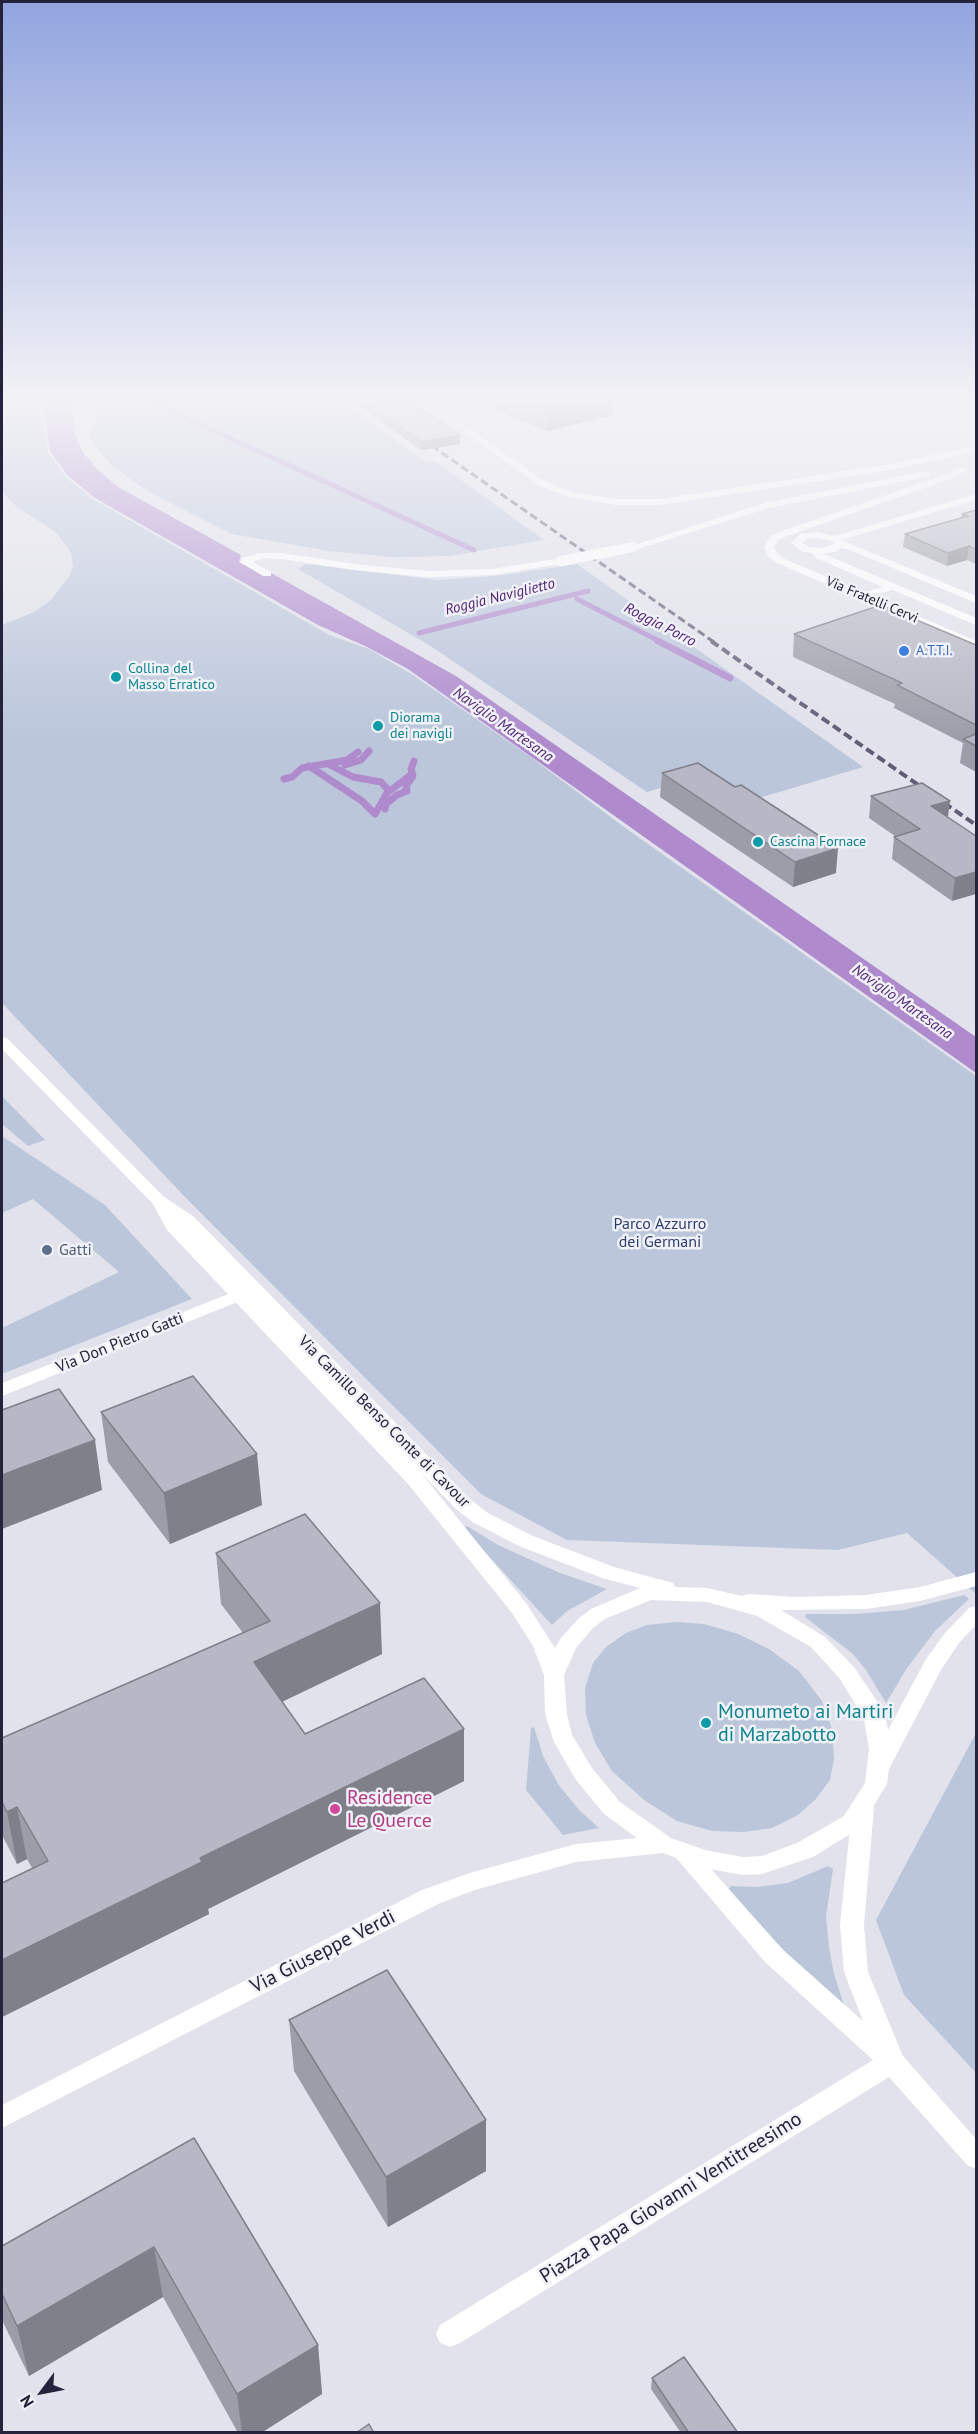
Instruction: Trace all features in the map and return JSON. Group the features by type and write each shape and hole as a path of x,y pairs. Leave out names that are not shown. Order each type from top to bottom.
{"street":[{"path":"267,574 245,562 246,560 260,556 282,556 354,567 427,574 492,572 633,547 742,513"},
{"name":"Via Fratelli Cervi","path":"842,513 780,535 772,540 770,552 782,561 976,645"},
{"path":"814,551 829,550 837,542 928,513"},
{"path":"976,600 854,548 817,535 804,536 796,540 798,545 820,556 976,622"},
{"path":"863,596 892,587"},
{"name":"Via Camillo Benso Conte di Cavour","path":"2,1041 157,1199 188,1221 463,1504 500,1528 561,1555 631,1579 684,1593"},
{"name":"Via Camillo Benso Conte di Cavour","path":"157,1199 173,1226 415,1479 519,1608 543,1644 554,1675"},
{"name":"Via Don Pietro Gatti","path":"2,1390 239,1295"},
{"path":"976,1579 920,1594 866,1602 796,1604 732,1600 684,1593 649,1593 598,1614 581,1628 567,1644 554,1675 556,1714 562,1736 584,1774 612,1808 673,1848 780,1962 892,2062 976,2157"},
{"path":"673,1848 722,1864 762,1865 821,1842 852,1822 863,1808 876,1784 879,1742 875,1719 868,1704 847,1673 818,1642 802,1631 764,1611 732,1600"},
{"path":"879,1766 933,1665 952,1638 976,1613"},
{"path":"863,1808 852,1925 856,1972 892,2062"},
{"name":"Via Giuseppe Verdi","path":"2,2117 430,1897 473,1881 576,1852 673,1848"},
{"name":"Piazza Papa Giovanni Ventitreesimo","path":"450,2334 892,2062"}],"green space":[{"name":"Parco Azzurro dei Germani","path":"26,513 117,513 329,635 369,649 413,675 528,755 624,827 976,1076 976,1594 907,1533 838,1550 567,1540 481,1494 183,1195 2,1003 2,625 34,612 51,600 70,575 73,566 71,553 57,533"},
{"path":"190,513 506,513 544,540 450,556 393,557 328,551 232,534"},
{"path":"306,564 438,580 504,575 577,564 863,767 732,806 690,779 647,792 429,645 298,569"},
{"path":"2,1096 45,1140 28,1146 2,1124"},
{"path":"2,1136 105,1205 192,1299 2,1374 2,1328 119,1272 33,1199 2,1213"},
{"path":"467,1526 498,1545 560,1573 607,1589 567,1611 552,1625 463,1528"},
{"path":"964,1595 969,1599 935,1631 907,1668 886,1703 866,1670 853,1654 805,1617 806,1614 855,1614 904,1610"},
{"path":"675,1622 704,1624 738,1634 769,1649 799,1671 822,1701 832,1729 834,1759 830,1780 815,1800 798,1815 772,1828 744,1832 712,1831 677,1821 644,1800 612,1771 595,1743 586,1715 585,1688 593,1663 606,1647 626,1633 647,1625"},
{"path":"534,1727 543,1756 558,1784 579,1810 599,1828 563,1835 526,1790 531,1728"},
{"path":"976,1733 976,2073 904,1995 876,1920"},
{"path":"828,1866 833,1869 826,1916 829,1947 834,1974 843,2002 857,2025 852,2025 728,1889 731,1886 757,1887 788,1883"}],"water":[{"name":"Naviglio Martesana","path":"121,513 164,513 241,555 239,562 263,575 271,573 456,676 976,1037 976,1073 408,669 318,625"}],"building":[{"path":"976,513 976,550 969,546 948,553 905,534 968,516 962,514"},
{"path":"881,605 976,645 976,725 897,685 902,683 794,634"},
{"path":"976,734 976,746 963,739"},
{"path":"698,763 735,787 741,785 838,848 795,862 662,773"},
{"path":"922,783 950,801 931,806 976,836 976,872 955,878 894,837 920,829 871,796"},
{"path":"193,1376 257,1454 164,1493 101,1412"},
{"path":"59,1389 95,1440 2,1475 2,1410"},
{"path":"305,1514 380,1603 254,1662 305,1734 424,1678 464,1729 200,1858 202,1862 2,1960 2,1883 48,1861 17,1807 7,1812 2,1802 2,1738 270,1621 216,1553"},
{"path":"387,1970 486,2120 386,2177 289,2020"},
{"path":"194,2138 318,2345 237,2394 154,2247 17,2326 2,2294 2,2246"},
{"path":"684,2357 738,2433 689,2433 652,2378"},
{"path":"369,2424 374,2433 356,2433"}],"waterway":[{"name":"Roggia Porro","path":"392,513 474,550"},
{"name":"Roggia Naviglietto","path":"419,633 588,591"},
{"name":"Roggia Porro","path":"577,599 661,642"},
{"name":"Roggia Porro","path":"658,641 730,678"},
{"path":"345,765 361,760 369,751"},
{"path":"310,767 347,760 358,752"},
{"path":"385,809 386,804 397,795 407,791 406,786 413,776 411,769 414,761"},
{"path":"330,765 353,777 381,782 389,791"},
{"path":"284,779 292,777 302,768 310,767"},
{"path":"310,767 362,801 375,814 387,793 412,774"}],"railway":[{"path":"528,513 714,642"},
{"path":"711,641 976,825"}],"place":[{"name":"A.T.T.I.","path":"904,651"},
{"name":"Collina del Masso Erratico","path":"116,677"},
{"name":"Diorama dei navigli","path":"378,726"},
{"name":"Cascina Fornace","path":"758,842"},
{"name":"Gatti","path":"47,1250"},
{"name":"Monumeto ai Martiri di Marzabotto","path":"706,1723"},
{"name":"Residence Le Querce","path":"335,1809"}]}
